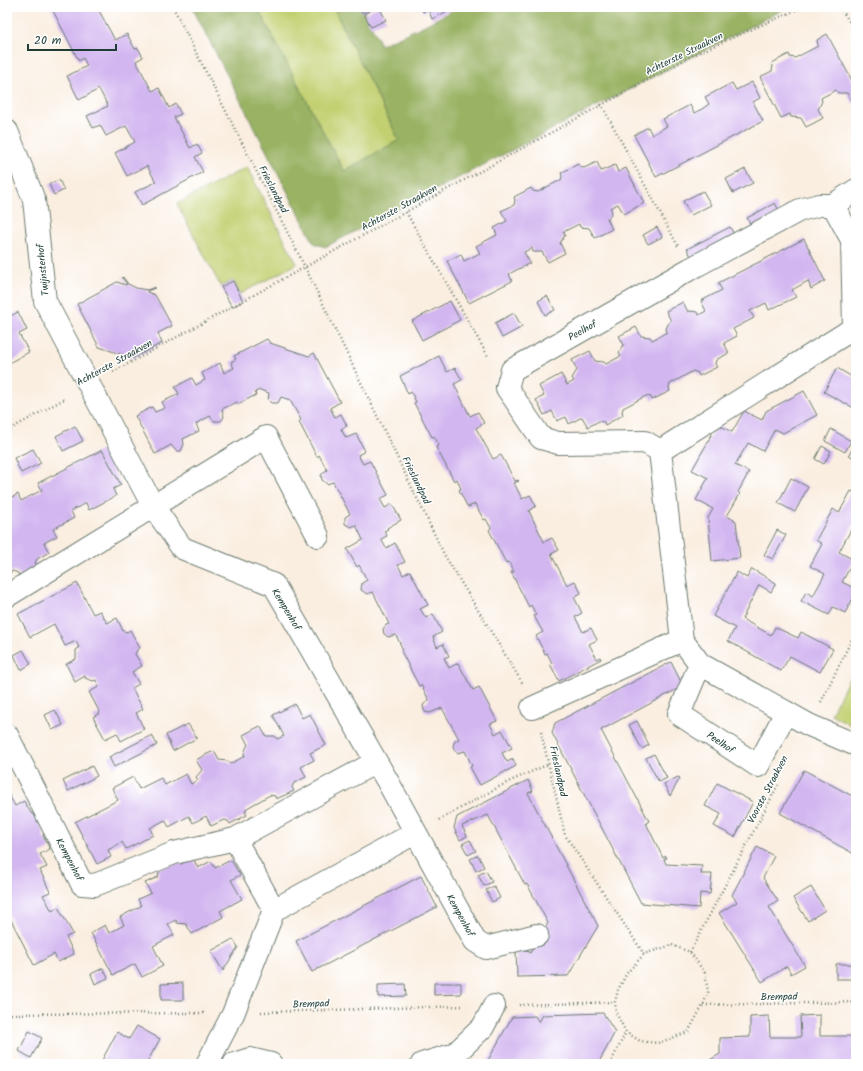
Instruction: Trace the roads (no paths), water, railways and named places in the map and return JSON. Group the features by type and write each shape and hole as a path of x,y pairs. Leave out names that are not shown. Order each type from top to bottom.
{"street":[{"name":"Twijnsterhof","path":"7,131 34,200 45,301 93,394"},
{"name":"Peelhof","path":"660,451 645,442 558,444 541,438 507,388 512,370 690,269 800,210 818,205 833,205 856,190"},
{"path":"833,205 852,240 855,329 660,451 682,640 700,664 809,725 856,745"},
{"name":"Kempenhof","path":"93,394 152,506 182,548 274,585 376,762 475,941 486,948 537,935"},
{"path":"7,596 266,437 318,536"},
{"path":"532,708 682,640"},
{"name":"Peelhof","path":"700,664 679,714 758,766 786,712"},
{"name":"Kempenhof","path":"7,735 82,884 96,885 174,853 235,839 376,762"},
{"path":"207,1064 233,1014 274,910 415,833"},
{"path":"235,839 274,910"},
{"path":"422,1064 455,1054 483,1027 494,1006"},
{"path":"234,1064 250,1060 272,1064"}]}
